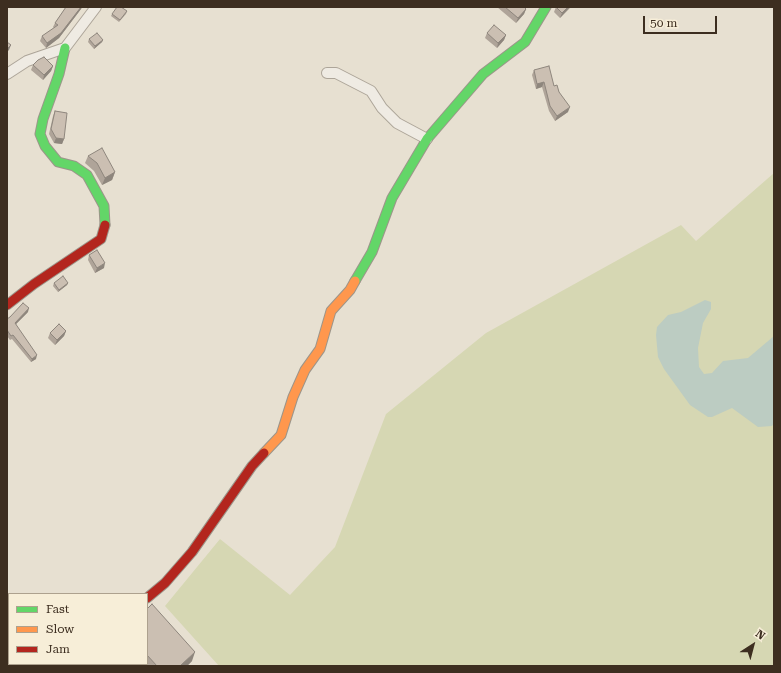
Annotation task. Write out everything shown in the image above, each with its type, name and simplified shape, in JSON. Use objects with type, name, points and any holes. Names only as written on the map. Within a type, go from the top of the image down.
[{"type":"street","points":[[7,305],[101,239],[105,229],[106,220],[104,206],[86,175],[74,166],[58,162],[45,146],[40,134],[43,119],[59,74],[65,48],[96,7]]},
{"type":"street","points":[[148,597],[165,583],[192,552],[220,515],[252,466],[281,435],[293,397],[305,370],[320,350],[331,311],[350,290],[372,252],[392,198],[426,139],[483,74],[525,42],[546,7]]},
{"type":"street","points":[[7,74],[27,61],[65,48]]},
{"type":"street","points":[[327,73],[336,73],[371,91],[382,108],[397,123],[426,139]]},
{"type":"green space","points":[[774,173],[774,666],[219,666],[165,606],[220,539],[290,595],[335,547],[386,414],[486,333],[681,225],[696,241]]},
{"type":"shaded area","points":[[705,300],[711,302],[711,309],[703,323],[698,348],[699,367],[704,374],[712,373],[723,361],[748,358],[774,336],[774,423],[772,426],[758,427],[732,408],[712,417],[708,417],[690,405],[664,369],[658,357],[656,335],[657,327],[668,315],[681,312]]},
{"type":"building","points":[[66,7],[81,7],[61,33],[47,43],[42,36],[58,25],[55,23]]},
{"type":"building","points":[[117,7],[121,7],[127,11],[120,20],[112,14]]},
{"type":"building","points":[[505,7],[524,7],[526,9],[518,18]]},
{"type":"building","points":[[556,7],[568,7],[562,13]]},
{"type":"building","points":[[494,25],[506,35],[498,43],[487,33]]},
{"type":"building","points":[[97,33],[103,40],[95,46],[89,39]]},
{"type":"building","points":[[7,42],[11,45],[7,49]]},
{"type":"building","points":[[44,57],[53,66],[44,75],[33,65]]},
{"type":"building","points":[[549,66],[554,86],[557,85],[559,92],[570,107],[557,116],[550,106],[544,82],[537,84],[534,70]]},
{"type":"building","points":[[55,111],[67,113],[64,139],[56,138],[51,129]]},
{"type":"building","points":[[102,148],[115,172],[105,178],[97,163],[88,156]]},
{"type":"building","points":[[97,250],[105,263],[97,268],[89,255]]},
{"type":"building","points":[[63,276],[68,283],[59,290],[54,283]]},
{"type":"building","points":[[23,303],[29,308],[15,323],[37,355],[32,359],[13,335],[11,336],[7,330],[7,319]]},
{"type":"building","points":[[59,324],[66,331],[57,340],[50,333]]},
{"type":"building","points":[[152,604],[195,652],[180,666],[157,666],[148,656],[148,608]]},
{"type":"traffic: fast","points":[[355,281],[372,252],[392,198],[427,139],[483,74],[525,42],[546,7]]},
{"type":"traffic: fast","points":[[65,48],[59,74],[43,119],[40,134],[45,146],[58,162],[74,166],[87,175],[104,206],[105,225]]},
{"type":"traffic: slow","points":[[264,453],[281,435],[293,397],[305,370],[320,349],[331,311],[350,290],[355,281]]},
{"type":"traffic: jam","points":[[7,305],[34,284],[101,239],[105,225]]},
{"type":"traffic: jam","points":[[148,597],[165,583],[192,552],[252,466],[264,453]]}]
